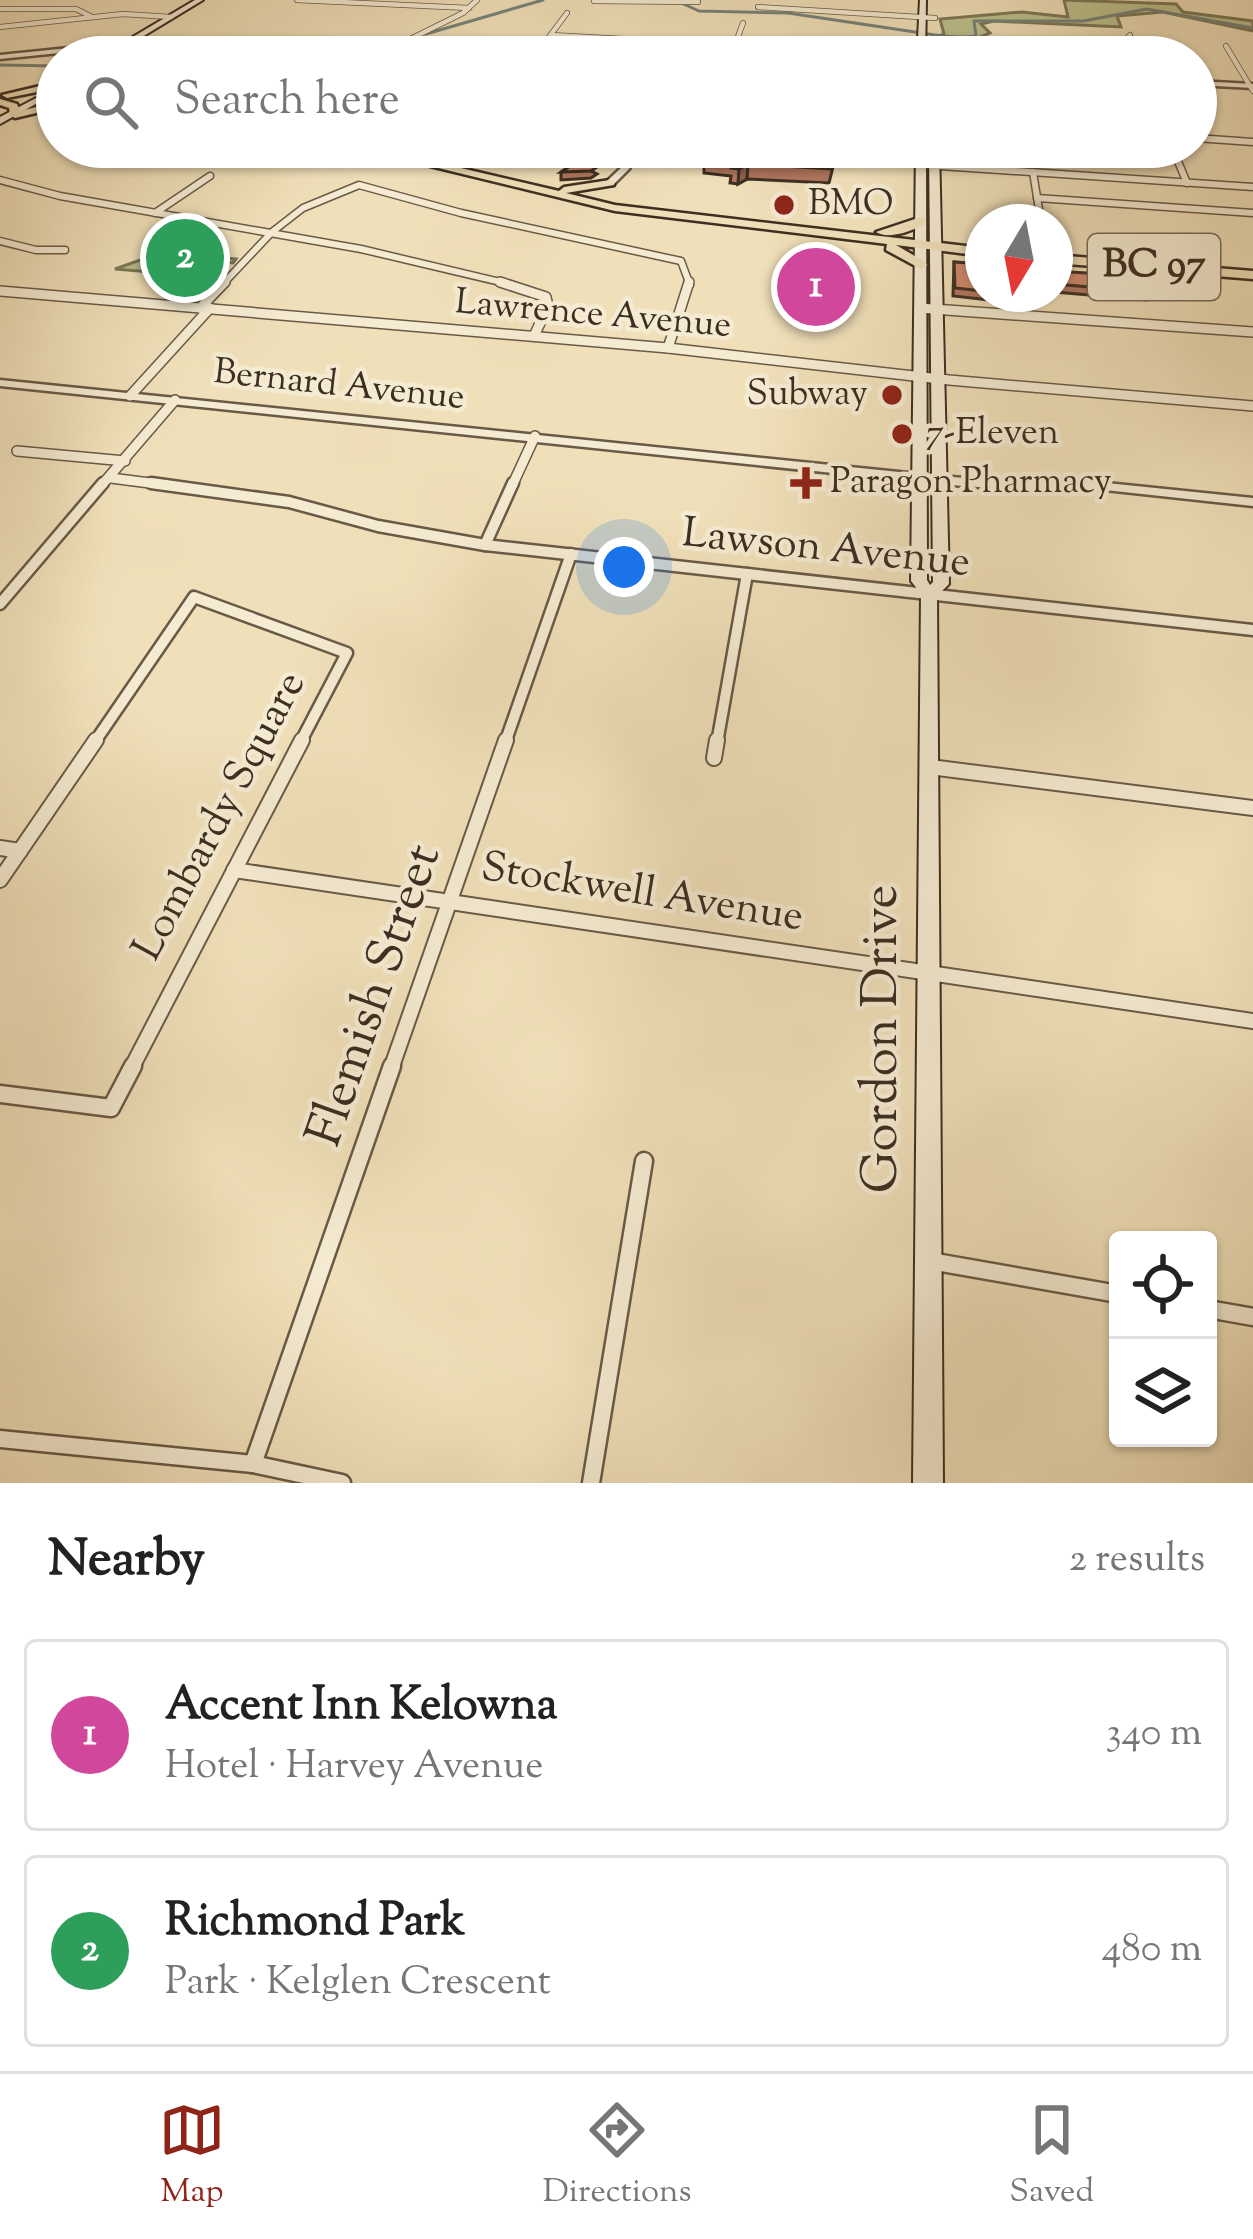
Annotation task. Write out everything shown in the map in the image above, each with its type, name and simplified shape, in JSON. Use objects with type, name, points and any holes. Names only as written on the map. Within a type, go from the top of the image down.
[{"type":"highway","points":[[2,98],[36,97]]},
{"type":"highway","points":[[2,98],[36,97]]},
{"type":"highway","points":[[2,98],[14,106],[15,115],[36,105]]},
{"type":"highway","points":[[449,168],[666,216],[965,246]]},
{"type":"highway","points":[[464,168],[564,194],[862,236],[928,266],[965,252]]},
{"type":"highway","points":[[564,194],[610,183]]},
{"type":"highway","points":[[592,196],[610,183]]},
{"type":"highway","points":[[610,183],[613,193],[629,203]]},
{"type":"highway","points":[[862,236],[896,232],[928,221],[965,240]]},
{"type":"highway","name":"BC 97","points":[[1073,256],[1253,271]]},
{"type":"main road","points":[[139,36],[200,0]]},
{"type":"main road","points":[[923,0],[928,34]]},
{"type":"main road","points":[[928,34],[935,17],[934,0]]},
{"type":"main road","points":[[148,36],[176,15]]},
{"type":"main road","points":[[0,121],[36,105]]},
{"type":"main road","name":"Gordon Drive","points":[[928,168],[928,266],[937,309],[941,584],[929,594]]},
{"type":"main road","name":"Gordon Drive","points":[[928,266],[919,308],[920,580],[929,594],[928,1483]]},
{"type":"street","points":[[0,7],[10,0]]},
{"type":"street","points":[[299,0],[469,8]]},
{"type":"street","points":[[415,36],[478,0]]},
{"type":"street","points":[[594,2],[696,2]]},
{"type":"street","points":[[0,7],[76,9],[91,17]]},
{"type":"street","points":[[758,7],[935,17]]},
{"type":"street","points":[[551,35],[567,14]]},
{"type":"street","points":[[0,27],[91,17],[176,15]]},
{"type":"street","points":[[738,36],[743,22]]},
{"type":"street","points":[[551,35],[569,36]]},
{"type":"street","points":[[1226,46],[1252,88]]},
{"type":"street","points":[[0,56],[36,52]]},
{"type":"street","points":[[1217,85],[1252,88]]},
{"type":"street","points":[[1217,139],[1253,142]]},
{"type":"street","points":[[610,183],[625,168]]},
{"type":"street","points":[[963,168],[1253,187]]},
{"type":"street","points":[[1181,168],[1187,183]]},
{"type":"street","points":[[1033,172],[1038,204]]},
{"type":"street","points":[[155,213],[210,176]]},
{"type":"street","points":[[0,180],[272,232],[531,290],[546,297],[548,306],[534,336]]},
{"type":"street","points":[[130,396],[272,232],[303,208],[359,185],[460,213],[681,262],[690,284],[668,348]]},
{"type":"street","points":[[1037,199],[1253,213]]},
{"type":"street","points":[[0,242],[64,250]]},
{"type":"street","name":"Lawrence Avenue","points":[[0,291],[668,348],[938,379],[1253,406]]},
{"type":"street","points":[[919,308],[1253,332]]},
{"type":"street","name":"Bernard Avenue","points":[[0,383],[1060,489],[1095,486],[1253,502]]},
{"type":"street","points":[[0,604],[175,400]]},
{"type":"street","points":[[485,545],[535,436]]},
{"type":"street","points":[[17,452],[124,461]]},
{"type":"street","name":"Lawson Avenue","points":[[111,478],[246,494],[485,545],[1253,630]]},
{"type":"street","name":"Flemish Street","points":[[253,1464],[571,554]]},
{"type":"street","points":[[714,758],[747,574]]},
{"type":"street","name":"Lombardy Square","points":[[0,880],[194,598],[347,653],[111,1108],[0,1094]]},
{"type":"street","points":[[930,767],[1253,808]]},
{"type":"street","points":[[0,848],[20,851]]},
{"type":"street","name":"Stockwell Avenue","points":[[234,870],[1253,1021]]},
{"type":"street","points":[[591,1483],[644,1161]]},
{"type":"street","points":[[928,1261],[1109,1292]]},
{"type":"street","points":[[1217,1311],[1253,1317]]},
{"type":"street","points":[[0,1438],[253,1464],[342,1483]]},
{"type":"green space","points":[[1064,0],[1176,4],[1183,12],[1253,21],[1253,31],[1163,12],[1117,16],[1121,27],[994,21],[981,24],[990,33],[983,36],[939,36],[944,34],[940,19],[1022,12],[1068,17]]},
{"type":"green space","points":[[166,242],[198,249],[193,255],[236,259],[233,263],[188,259],[173,274],[115,269],[149,257]]},
{"type":"building","points":[[567,168],[596,168],[591,171],[561,172]]},
{"type":"building","points":[[954,262],[965,263],[965,289],[955,288]]},
{"type":"building","points":[[1073,272],[1147,277],[1150,292],[1073,286]]},
{"type":"waterway","points":[[426,34],[543,0]]},
{"type":"waterway","points":[[679,2],[699,11],[788,13],[942,36]]},
{"type":"waterway","points":[[976,36],[974,21],[1083,21],[1147,9],[1253,28]]},
{"type":"waterway","points":[[0,65],[36,66]]},
{"type":"place","name":"BMO","points":[[784,205]]},
{"type":"place","name":"Richmond Park","points":[[185,258]]},
{"type":"place","name":"Accent Inn Kelowna","points":[[816,287]]},
{"type":"place","name":"Subway","points":[[892,395]]},
{"type":"place","name":"7-Eleven","points":[[902,434]]},
{"type":"place","name":"Paragon Pharmacy","points":[[806,483]]}]
